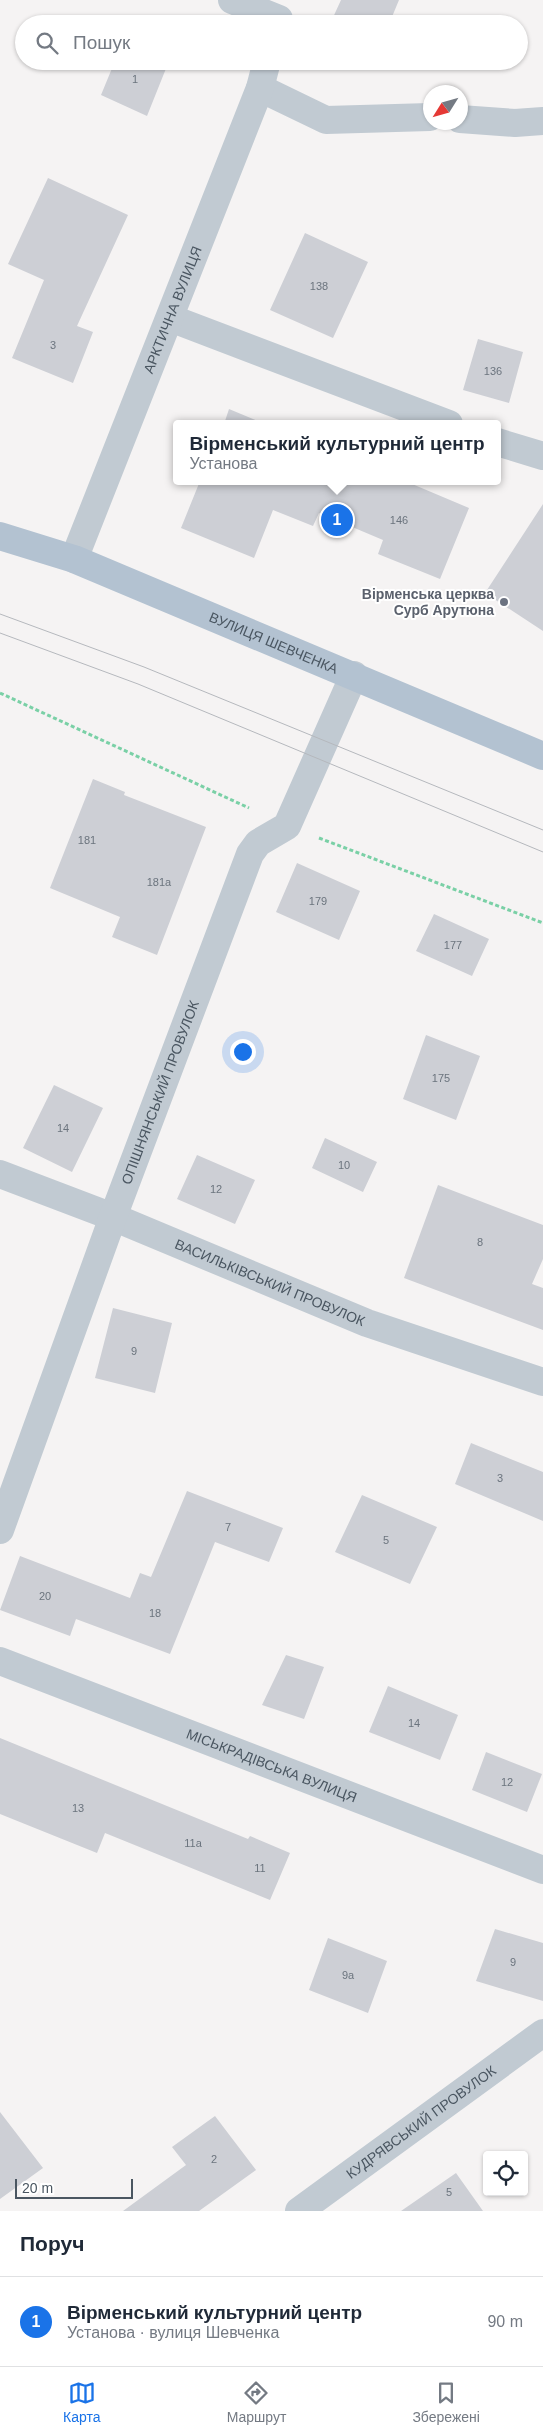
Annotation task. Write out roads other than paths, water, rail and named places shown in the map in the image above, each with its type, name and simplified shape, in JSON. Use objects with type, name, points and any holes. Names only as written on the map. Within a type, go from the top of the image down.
[{"type":"main road","name":"ВУЛИЦЯ ШЕВЧЕНКА","points":[[0,536],[74,559],[543,756]]},
{"type":"street","points":[[232,0],[281,14]]},
{"type":"street","name":"АРКТИЧНА ВУЛИЦЯ","points":[[74,559],[260,88],[265,70]]},
{"type":"street","points":[[260,88],[326,120],[423,117]]},
{"type":"street","points":[[468,120],[515,123],[543,121]]},
{"type":"street","points":[[170,318],[438,420]]},
{"type":"street","points":[[501,443],[543,456]]},
{"type":"street","name":"ОПІШНЯНСЬКИЙ ПРОВУЛОК","points":[[0,1530],[113,1218],[250,854],[258,843],[286,826],[354,675]]},
{"type":"street","name":"ВАСИЛЬКІВСЬКИЙ ПРОВУЛОК","points":[[0,1174],[113,1218],[367,1323],[543,1382]]},
{"type":"street","name":"МІСЬКРАДІВСЬКА ВУЛИЦЯ","points":[[0,1662],[543,1870]]},
{"type":"street","name":"КУДРЯВСЬКИЙ ПРОВУЛОК","points":[[299,2211],[543,2032]]},
{"type":"tram line","points":[[0,614],[144,667],[543,830]]},
{"type":"tram line","points":[[0,633],[138,684],[543,852]]},
{"type":"place","name":"Вірменський культурний центр","points":[[337,520]]},
{"type":"place","name":"Вірменська церква Сурб Арутюна","points":[[504,602]]}]
